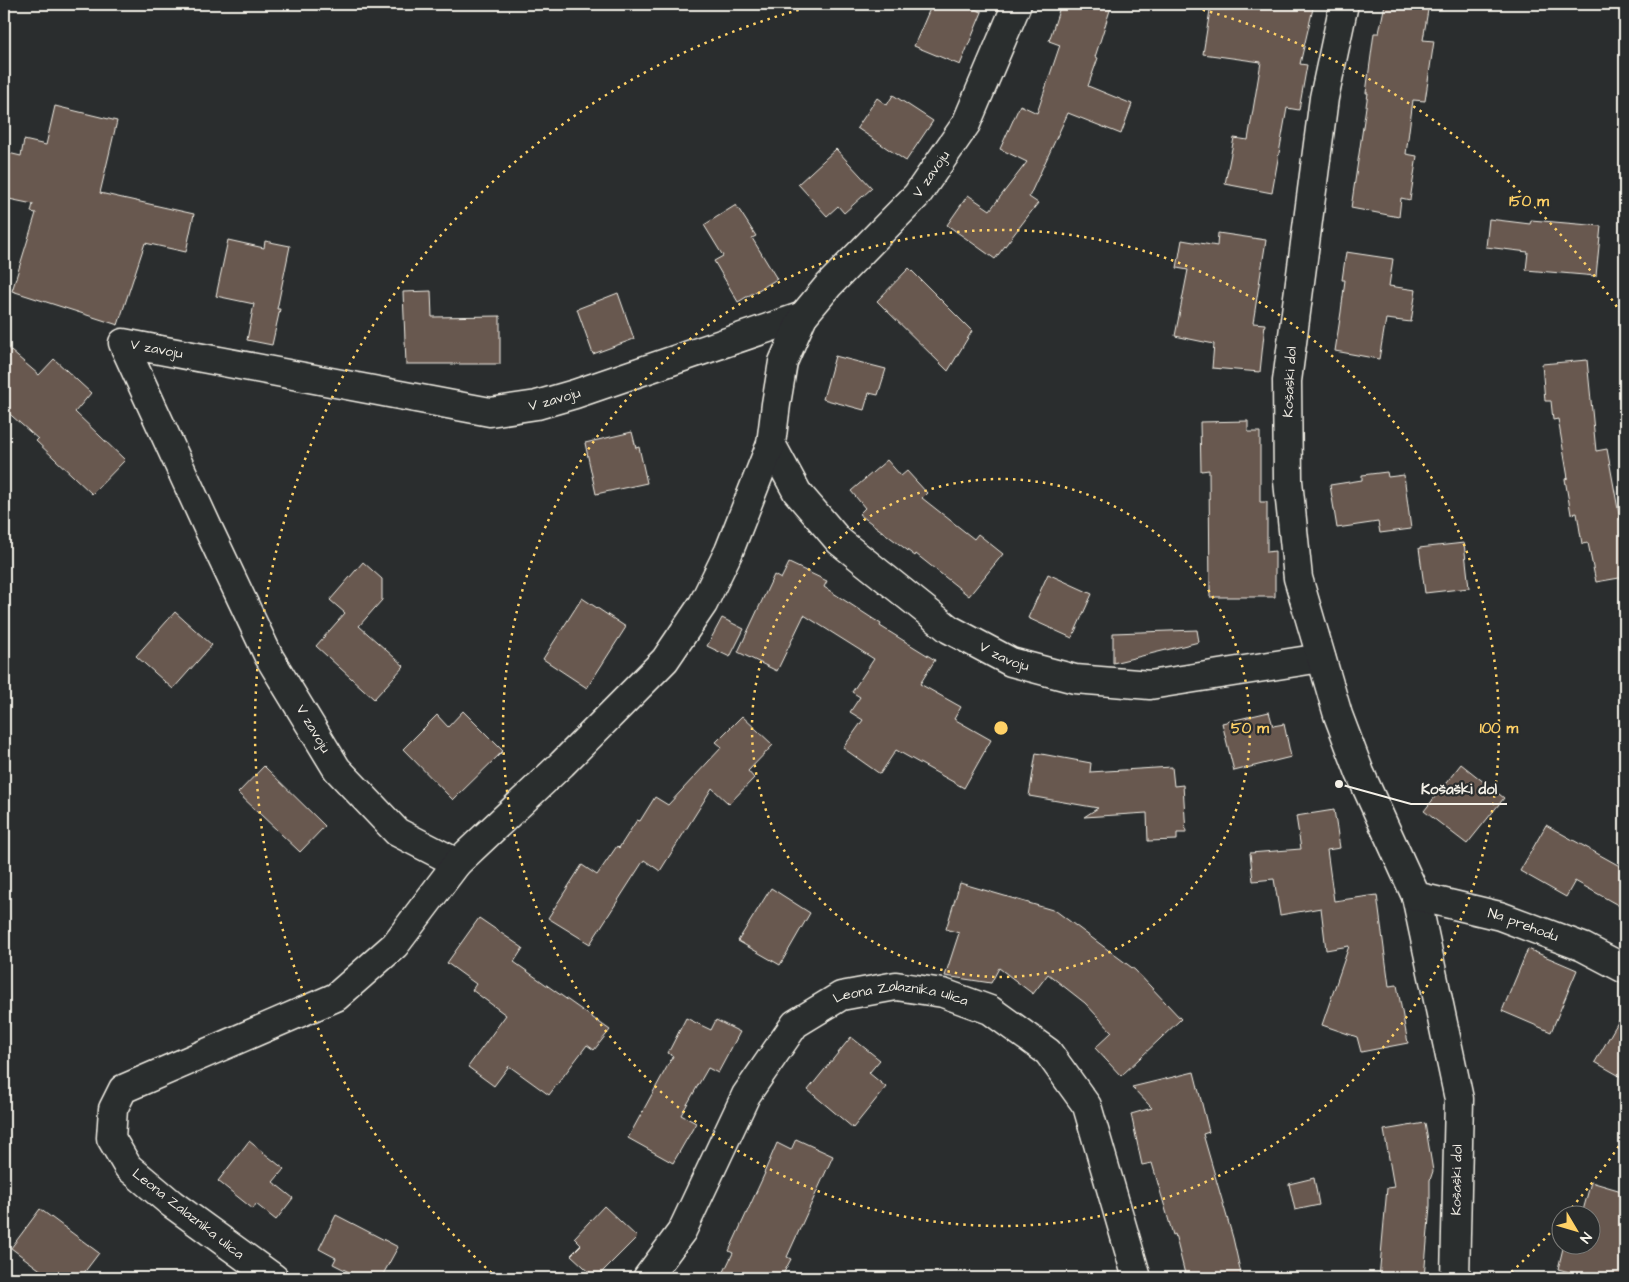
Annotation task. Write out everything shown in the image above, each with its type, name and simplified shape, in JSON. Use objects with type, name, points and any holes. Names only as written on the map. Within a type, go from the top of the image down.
[{"type":"street","name":"V zavoju","points":[[128,1167],[111,1138],[113,1109],[123,1089],[336,997],[395,945],[457,864],[562,764],[665,660],[703,604],[729,551],[771,444],[783,362],[803,316],[828,286],[917,195],[961,132],[1017,4]]},
{"type":"street","name":"Košaški dol","points":[[1344,4],[1324,98],[1287,381],[1288,481],[1298,578],[1338,715],[1360,773],[1416,896],[1459,1099],[1455,1278]]},
{"type":"street","name":"V zavoju","points":[[457,864],[397,832],[338,769],[269,657],[123,343],[490,412],[537,405],[575,394],[803,316]]},
{"type":"street","name":"V zavoju","points":[[771,444],[797,492],[839,541],[949,629],[1011,662],[1076,680],[1150,685],[1321,658]]},
{"type":"street","name":"Na prehodu","points":[[1416,896],[1500,916],[1582,947],[1625,969]]},
{"type":"street","name":"Leona Zalaznika ulica","points":[[646,1278],[682,1231],[746,1095],[795,1024],[841,996],[896,986],[943,993],[990,1010],[1048,1052],[1087,1106],[1137,1278]]},
{"type":"street","name":"Leona Zalaznika ulica","points":[[128,1167],[172,1204],[274,1278]]},
{"type":"building","points":[[932,4],[962,4],[982,12],[960,65],[914,46]]},
{"type":"building","points":[[1061,4],[1112,4],[1095,57],[1098,58],[1088,86],[1132,104],[1121,134],[1068,113],[1029,197],[1038,203],[995,259],[947,225],[968,195],[990,210],[1027,162],[1000,149],[1020,105],[1037,113],[1060,45],[1049,41]]},
{"type":"building","points":[[1211,4],[1314,4],[1300,64],[1307,65],[1299,110],[1287,108],[1272,193],[1225,184],[1234,138],[1248,140],[1261,62],[1203,54]]},
{"type":"building","points":[[1385,4],[1429,4],[1423,40],[1434,41],[1425,101],[1413,100],[1406,154],[1417,156],[1410,200],[1401,198],[1399,217],[1351,208],[1368,93],[1366,93],[1374,33],[1379,33]]},
{"type":"building","points":[[893,95],[933,121],[906,161],[857,128],[877,98],[887,105]]},
{"type":"building","points":[[55,106],[117,121],[100,193],[194,214],[186,252],[145,243],[118,325],[12,291],[36,213],[31,212],[33,204],[4,198],[4,152],[21,156],[24,140],[46,145]]},
{"type":"building","points":[[836,149],[872,188],[844,213],[838,206],[827,216],[798,184]]},
{"type":"building","points":[[736,205],[756,236],[752,238],[777,279],[738,302],[714,261],[723,256],[704,225]]},
{"type":"building","points":[[1489,219],[1530,224],[1531,220],[1601,226],[1596,276],[1526,270],[1528,252],[1486,247]]},
{"type":"building","points":[[1218,233],[1266,240],[1253,323],[1265,324],[1260,372],[1212,368],[1214,344],[1175,336],[1188,270],[1177,268],[1182,240],[1217,246]]},
{"type":"building","points":[[228,240],[264,248],[265,241],[290,246],[277,309],[280,309],[272,345],[247,340],[254,304],[216,296]]},
{"type":"building","points":[[1346,252],[1393,259],[1389,286],[1416,290],[1411,322],[1386,319],[1379,359],[1335,351],[1345,280],[1342,280]]},
{"type":"building","points":[[909,268],[972,331],[948,371],[877,301]]},
{"type":"building","points":[[431,291],[432,317],[500,316],[500,364],[406,364],[403,292]]},
{"type":"building","points":[[618,293],[634,339],[593,354],[577,309]]},
{"type":"building","points":[[4,345],[39,375],[54,359],[91,393],[75,412],[125,460],[92,494],[36,441],[38,439],[4,409]]},
{"type":"building","points":[[835,356],[886,369],[878,395],[869,393],[864,410],[823,399]]},
{"type":"building","points":[[1587,360],[1596,451],[1607,449],[1620,520],[1625,519],[1625,577],[1596,582],[1588,543],[1582,544],[1577,513],[1571,514],[1565,479],[1568,478],[1558,419],[1553,420],[1551,401],[1545,401],[1542,364]]},
{"type":"building","points":[[1248,421],[1248,432],[1260,432],[1260,502],[1267,502],[1267,552],[1275,551],[1275,597],[1210,597],[1209,470],[1201,471],[1200,422]]},
{"type":"building","points":[[632,432],[636,448],[639,447],[647,483],[596,494],[585,443]]},
{"type":"building","points":[[887,460],[901,476],[907,471],[927,493],[922,498],[974,539],[978,534],[1003,554],[969,596],[916,554],[915,556],[859,514],[865,508],[851,491]]},
{"type":"building","points":[[1387,472],[1388,477],[1404,475],[1411,529],[1380,533],[1378,522],[1337,528],[1330,485],[1362,480],[1362,475]]},
{"type":"building","points":[[1464,543],[1469,588],[1425,593],[1419,548]]},
{"type":"building","points":[[363,562],[382,579],[382,600],[359,626],[404,666],[374,699],[316,646],[345,613],[330,600]]},
{"type":"building","points":[[789,563],[827,581],[824,587],[881,624],[880,626],[935,660],[920,684],[961,707],[954,719],[991,740],[964,788],[896,750],[880,774],[843,748],[863,720],[850,712],[860,697],[852,692],[874,659],[804,615],[777,671],[738,652],[774,575],[781,579]]},
{"type":"building","points":[[1048,574],[1092,594],[1072,638],[1028,618]]},
{"type":"building","points":[[582,598],[626,627],[587,688],[543,659]]},
{"type":"building","points":[[175,612],[212,645],[173,689],[136,656]]},
{"type":"building","points":[[722,618],[744,629],[730,657],[707,646]]},
{"type":"building","points":[[1197,630],[1199,642],[1113,663],[1113,633]]},
{"type":"building","points":[[463,711],[503,751],[453,800],[403,749],[437,715],[448,727]]},
{"type":"building","points":[[1269,712],[1273,726],[1284,724],[1291,757],[1234,771],[1222,723]]},
{"type":"building","points":[[742,716],[773,745],[748,771],[754,778],[729,804],[712,788],[660,871],[644,860],[590,944],[548,918],[582,865],[597,875],[617,846],[619,848],[637,820],[640,821],[655,797],[668,805],[722,747],[716,742]]},
{"type":"building","points":[[1036,753],[1091,763],[1090,772],[1172,767],[1174,786],[1183,785],[1186,833],[1177,833],[1177,840],[1148,841],[1147,813],[1084,817],[1098,808],[1029,796]]},
{"type":"building","points":[[1461,764],[1504,798],[1467,844],[1424,811]]},
{"type":"building","points":[[264,766],[325,826],[300,852],[238,793]]},
{"type":"building","points":[[1334,810],[1340,848],[1327,850],[1334,901],[1377,895],[1389,986],[1397,985],[1408,1043],[1361,1052],[1357,1037],[1322,1025],[1349,946],[1326,950],[1321,908],[1280,915],[1274,879],[1253,881],[1250,853],[1301,849],[1296,816]]},
{"type":"building","points":[[1546,825],[1625,869],[1625,909],[1575,881],[1566,897],[1520,871]]},
{"type":"building","points":[[960,883],[1056,911],[1135,970],[1181,1019],[1121,1076],[1095,1048],[1112,1032],[1085,1003],[1048,974],[1033,994],[999,968],[991,983],[945,976],[959,933],[946,929]]},
{"type":"building","points":[[771,888],[810,913],[780,965],[738,941]]},
{"type":"building","points":[[479,918],[523,948],[514,962],[610,1030],[594,1050],[587,1045],[549,1095],[509,1066],[494,1086],[468,1067],[506,1015],[472,990],[476,984],[447,963]]},
{"type":"building","points":[[1528,949],[1577,970],[1551,1032],[1502,1011]]},
{"type":"building","points":[[1625,1010],[1625,1079],[1595,1062]]},
{"type":"building","points":[[686,1018],[711,1030],[716,1020],[740,1032],[718,1073],[708,1068],[681,1115],[696,1123],[673,1163],[628,1138],[673,1056],[668,1053]]},
{"type":"building","points":[[851,1037],[880,1060],[869,1073],[886,1087],[853,1128],[808,1090]]},
{"type":"building","points":[[1194,1072],[1209,1132],[1203,1134],[1233,1238],[1242,1278],[1186,1278],[1175,1234],[1173,1235],[1152,1163],[1142,1165],[1131,1114],[1152,1108],[1132,1087]]},
{"type":"building","points":[[1425,1123],[1433,1171],[1430,1180],[1430,1206],[1424,1278],[1379,1278],[1387,1188],[1394,1187],[1384,1130]]},
{"type":"building","points":[[796,1139],[833,1156],[787,1257],[791,1259],[781,1278],[721,1278],[733,1253],[729,1251],[777,1143],[791,1150]]},
{"type":"building","points":[[249,1141],[284,1169],[273,1182],[293,1198],[276,1220],[256,1204],[253,1209],[218,1181]]},
{"type":"building","points":[[1314,1178],[1319,1205],[1295,1210],[1289,1184]]},
{"type":"building","points":[[1591,1182],[1625,1192],[1625,1278],[1592,1278],[1558,1269],[1562,1254],[1602,1254],[1602,1204],[1585,1204]]},
{"type":"building","points":[[604,1206],[637,1237],[596,1278],[571,1255],[581,1245],[574,1238]]},
{"type":"building","points":[[40,1209],[99,1253],[80,1278],[51,1278],[11,1248]]},
{"type":"building","points":[[336,1215],[398,1247],[381,1278],[361,1278],[333,1264],[336,1258],[319,1249]]},
{"type":"place","name":"Košaški dol","points":[[1339,784]]}]
